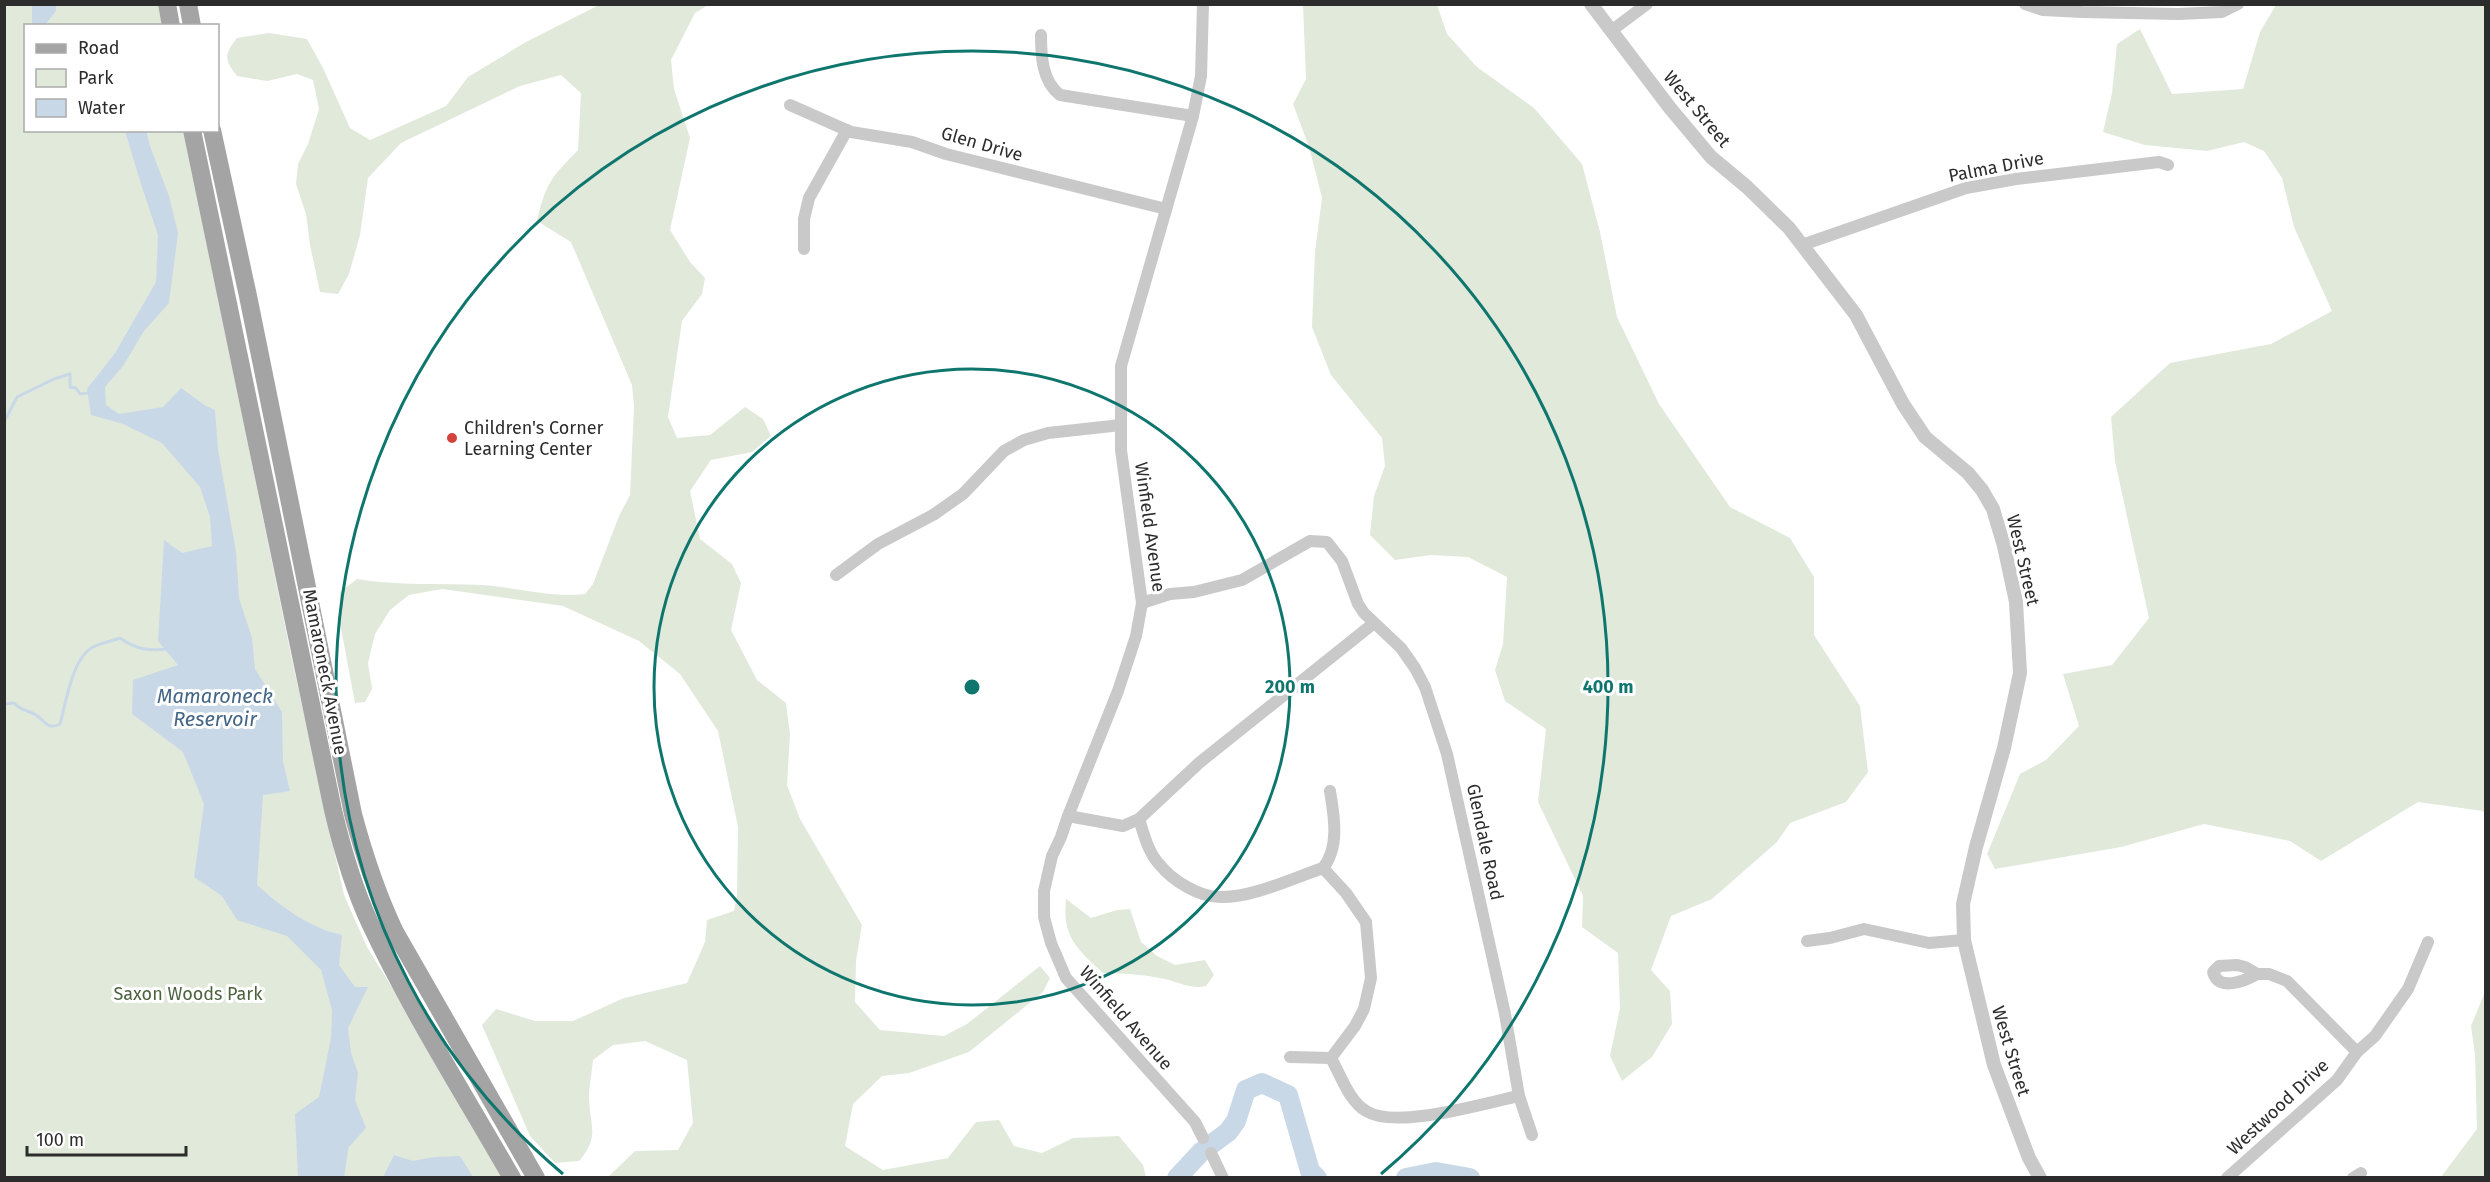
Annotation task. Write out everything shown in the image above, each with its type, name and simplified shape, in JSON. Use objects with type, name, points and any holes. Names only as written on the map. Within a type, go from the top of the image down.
[{"type":"main road","points":[[167,4],[171,24]]},
{"type":"main road","points":[[188,4],[192,24]]},
{"type":"main road","name":"Mamaroneck Avenue","points":[[192,132],[341,844],[369,922],[512,1178]]},
{"type":"main road","name":"Mamaroneck Avenue","points":[[212,132],[353,814],[380,900],[420,976],[537,1178]]},
{"type":"street","name":"Winfield Avenue","points":[[1203,4],[1201,76],[1193,116],[1121,366],[1121,450],[1142,603],[1136,636],[1118,691],[1052,856],[1044,891],[1044,917],[1051,943],[1066,978],[1196,1122],[1203,1138]]},
{"type":"street","name":"West Street","points":[[1591,4],[1711,157],[1747,187],[1789,228],[1856,315],[1903,404],[1925,437],[1968,473],[1982,490],[1993,509],[2016,602],[2020,673],[2004,748],[1963,903],[1964,940],[1994,1065],[2029,1158],[2040,1178]]},
{"type":"street","points":[[1611,31],[1647,4]]},
{"type":"street","points":[[2025,4],[2043,10],[2178,14],[2222,12],[2238,4]]},
{"type":"street","points":[[1041,35],[1047,77],[1053,90],[1060,95],[1193,116]]},
{"type":"street","name":"Glen Drive","points":[[790,105],[847,130],[912,142],[946,154],[1167,209]]},
{"type":"street","points":[[804,249],[804,219],[809,198],[847,130]]},
{"type":"street","name":"Palma Drive","points":[[1802,245],[1966,188],[2016,179],[2159,162],[2168,165]]},
{"type":"street","points":[[227,299],[248,296]]},
{"type":"street","points":[[836,575],[879,544],[933,515],[963,494],[1004,451],[1024,440],[1048,432],[1121,425]]},
{"type":"street","name":"Glendale Road","points":[[1142,603],[1170,594],[1194,592],[1242,580],[1310,541],[1323,541],[1334,548],[1358,604],[1374,623],[1401,648],[1415,668],[1437,719],[1447,754],[1504,1014],[1519,1096],[1532,1135]]},
{"type":"street","points":[[1068,816],[1123,826],[1139,819],[1199,763],[1374,623]]},
{"type":"street","points":[[1139,819],[1149,847],[1160,866],[1196,892],[1220,897],[1250,892],[1323,868],[1330,860],[1335,836],[1330,791]]},
{"type":"street","points":[[1323,868],[1346,893],[1366,922],[1371,978],[1364,1009],[1355,1026],[1331,1058]]},
{"type":"street","points":[[1807,941],[1830,938],[1864,929],[1929,943],[1964,940]]},
{"type":"street","name":"Westwood Drive","points":[[2227,1178],[2337,1080],[2357,1052],[2386,1023],[2408,989],[2428,942]]},
{"type":"street","points":[[2257,974],[2269,974],[2287,981],[2357,1052]]},
{"type":"street","points":[[403,986],[420,976]]},
{"type":"street","points":[[1290,1057],[1331,1058]]},
{"type":"street","points":[[1331,1058],[1356,1101],[1365,1111],[1379,1117],[1399,1119],[1419,1116],[1519,1096]]},
{"type":"street","points":[[1211,1153],[1223,1178]]},
{"type":"green space","name":"Saxon Woods Park","points":[[5,5],[158,5],[162,24],[24,24],[24,132],[184,132],[292,660],[344,895],[367,947],[422,1036],[503,1177],[5,1178]]},
{"type":"green space","points":[[599,5],[708,5],[695,13],[671,60],[674,89],[690,138],[670,230],[690,262],[705,278],[702,294],[682,321],[668,417],[677,438],[710,435],[745,407],[763,419],[771,436],[752,452],[711,460],[690,491],[700,539],[732,564],[741,583],[731,630],[757,680],[786,703],[790,734],[787,785],[800,819],[862,925],[856,961],[855,1002],[880,1030],[944,1036],[967,1024],[1040,966],[1050,978],[1043,992],[969,1052],[909,1073],[882,1076],[853,1104],[845,1146],[883,1170],[948,1158],[976,1122],[999,1120],[1014,1146],[1042,1153],[1073,1138],[1119,1136],[1143,1165],[1146,1177],[608,1177],[635,1151],[678,1150],[693,1123],[687,1060],[645,1041],[613,1045],[593,1060],[589,1089],[592,1138],[586,1153],[579,1161],[555,1163],[530,1136],[482,1025],[496,1009],[535,1021],[573,1021],[624,998],[687,983],[705,942],[707,920],[734,911],[737,895],[738,827],[718,731],[680,674],[639,641],[563,606],[442,589],[409,595],[390,610],[375,634],[368,663],[372,689],[365,702],[355,703],[339,618],[340,592],[357,579],[481,585],[572,595],[585,594],[593,584],[619,516],[630,495],[634,406],[632,385],[571,242],[537,221],[543,197],[551,181],[578,150],[581,93],[561,75],[520,86],[401,143],[368,178],[360,235],[349,274],[338,294],[320,292],[306,214],[296,184],[298,164],[308,144],[319,109],[313,80],[297,74],[267,81],[237,76],[227,57],[237,38],[269,33],[307,39],[350,128],[370,140],[446,106],[468,77],[526,42]]},
{"type":"green space","points":[[1303,5],[1437,5],[1447,34],[1477,67],[1534,108],[1582,164],[1600,232],[1617,317],[1659,404],[1730,507],[1790,538],[1814,577],[1814,635],[1860,706],[1868,772],[1846,802],[1790,823],[1777,842],[1712,899],[1671,916],[1651,970],[1670,991],[1672,1024],[1652,1057],[1622,1081],[1610,1056],[1620,1008],[1618,953],[1582,927],[1583,896],[1538,802],[1546,729],[1505,701],[1495,670],[1503,644],[1507,577],[1468,557],[1431,555],[1395,560],[1370,535],[1374,496],[1385,466],[1382,438],[1331,375],[1312,327],[1315,252],[1322,198],[1309,147],[1293,104],[1306,79]]},
{"type":"green space","points":[[2276,5],[2485,5],[2485,815],[2483,811],[2418,802],[2321,861],[2290,841],[2204,824],[2121,847],[1995,869],[1987,854],[2020,774],[2046,760],[2079,726],[2063,674],[2112,665],[2149,618],[2115,461],[2111,417],[2170,363],[2271,344],[2332,311],[2294,227],[2282,178],[2264,151],[2244,142],[2207,151],[2145,145],[2103,132],[2112,93],[2117,44],[2140,29],[2172,94],[2243,89],[2260,32]]},
{"type":"green space","points":[[1066,899],[1091,918],[1117,910],[1130,909],[1141,942],[1157,956],[1175,965],[1205,960],[1214,975],[1206,986],[1196,987],[1145,976],[1103,973],[1079,949],[1069,933],[1065,912]]},
{"type":"green space","points":[[2485,992],[2485,1177],[2441,1177],[2477,1129],[2475,1055],[2471,1026]]},
{"type":"water","points":[[32,5],[56,5],[56,11],[46,24],[32,24]]},
{"type":"water","name":"Mamaroneck Reservoir","points":[[125,132],[146,132],[169,196],[178,233],[169,303],[144,331],[123,366],[105,387],[106,405],[119,414],[163,407],[181,388],[215,410],[218,449],[236,552],[239,598],[252,638],[255,669],[282,712],[283,762],[290,791],[263,795],[257,885],[296,916],[342,935],[339,965],[355,987],[368,987],[348,1028],[351,1053],[358,1073],[355,1100],[366,1128],[331,1167],[331,1177],[298,1177],[295,1114],[319,1097],[331,1038],[332,1010],[321,970],[287,936],[237,920],[222,896],[194,877],[204,804],[183,752],[132,714],[133,680],[178,665],[158,641],[164,540],[182,553],[212,546],[210,517],[200,487],[162,443],[123,424],[91,415],[87,389],[115,353],[156,282],[158,235]]},
{"type":"water","points":[[394,1155],[413,1161],[460,1156],[473,1177],[383,1177]]},
{"type":"waterway","points":[[4,422],[17,397],[54,379],[70,374],[70,387],[76,388],[80,394],[89,393]]},
{"type":"waterway","points":[[4,704],[14,703],[47,724],[56,726],[60,724],[75,671],[80,661],[93,647],[120,638],[143,649],[169,649]]},
{"type":"waterway","points":[[1177,1178],[1201,1152],[1228,1132],[1236,1121],[1246,1090],[1262,1083],[1288,1095],[1310,1171],[1317,1178]]},
{"type":"waterway","points":[[334,1178],[340,1136]]},
{"type":"waterway","points":[[1406,1178],[1436,1172],[1470,1178]]},
{"type":"place","name":"Children's Corner Learning Center","points":[[452,438]]}]
